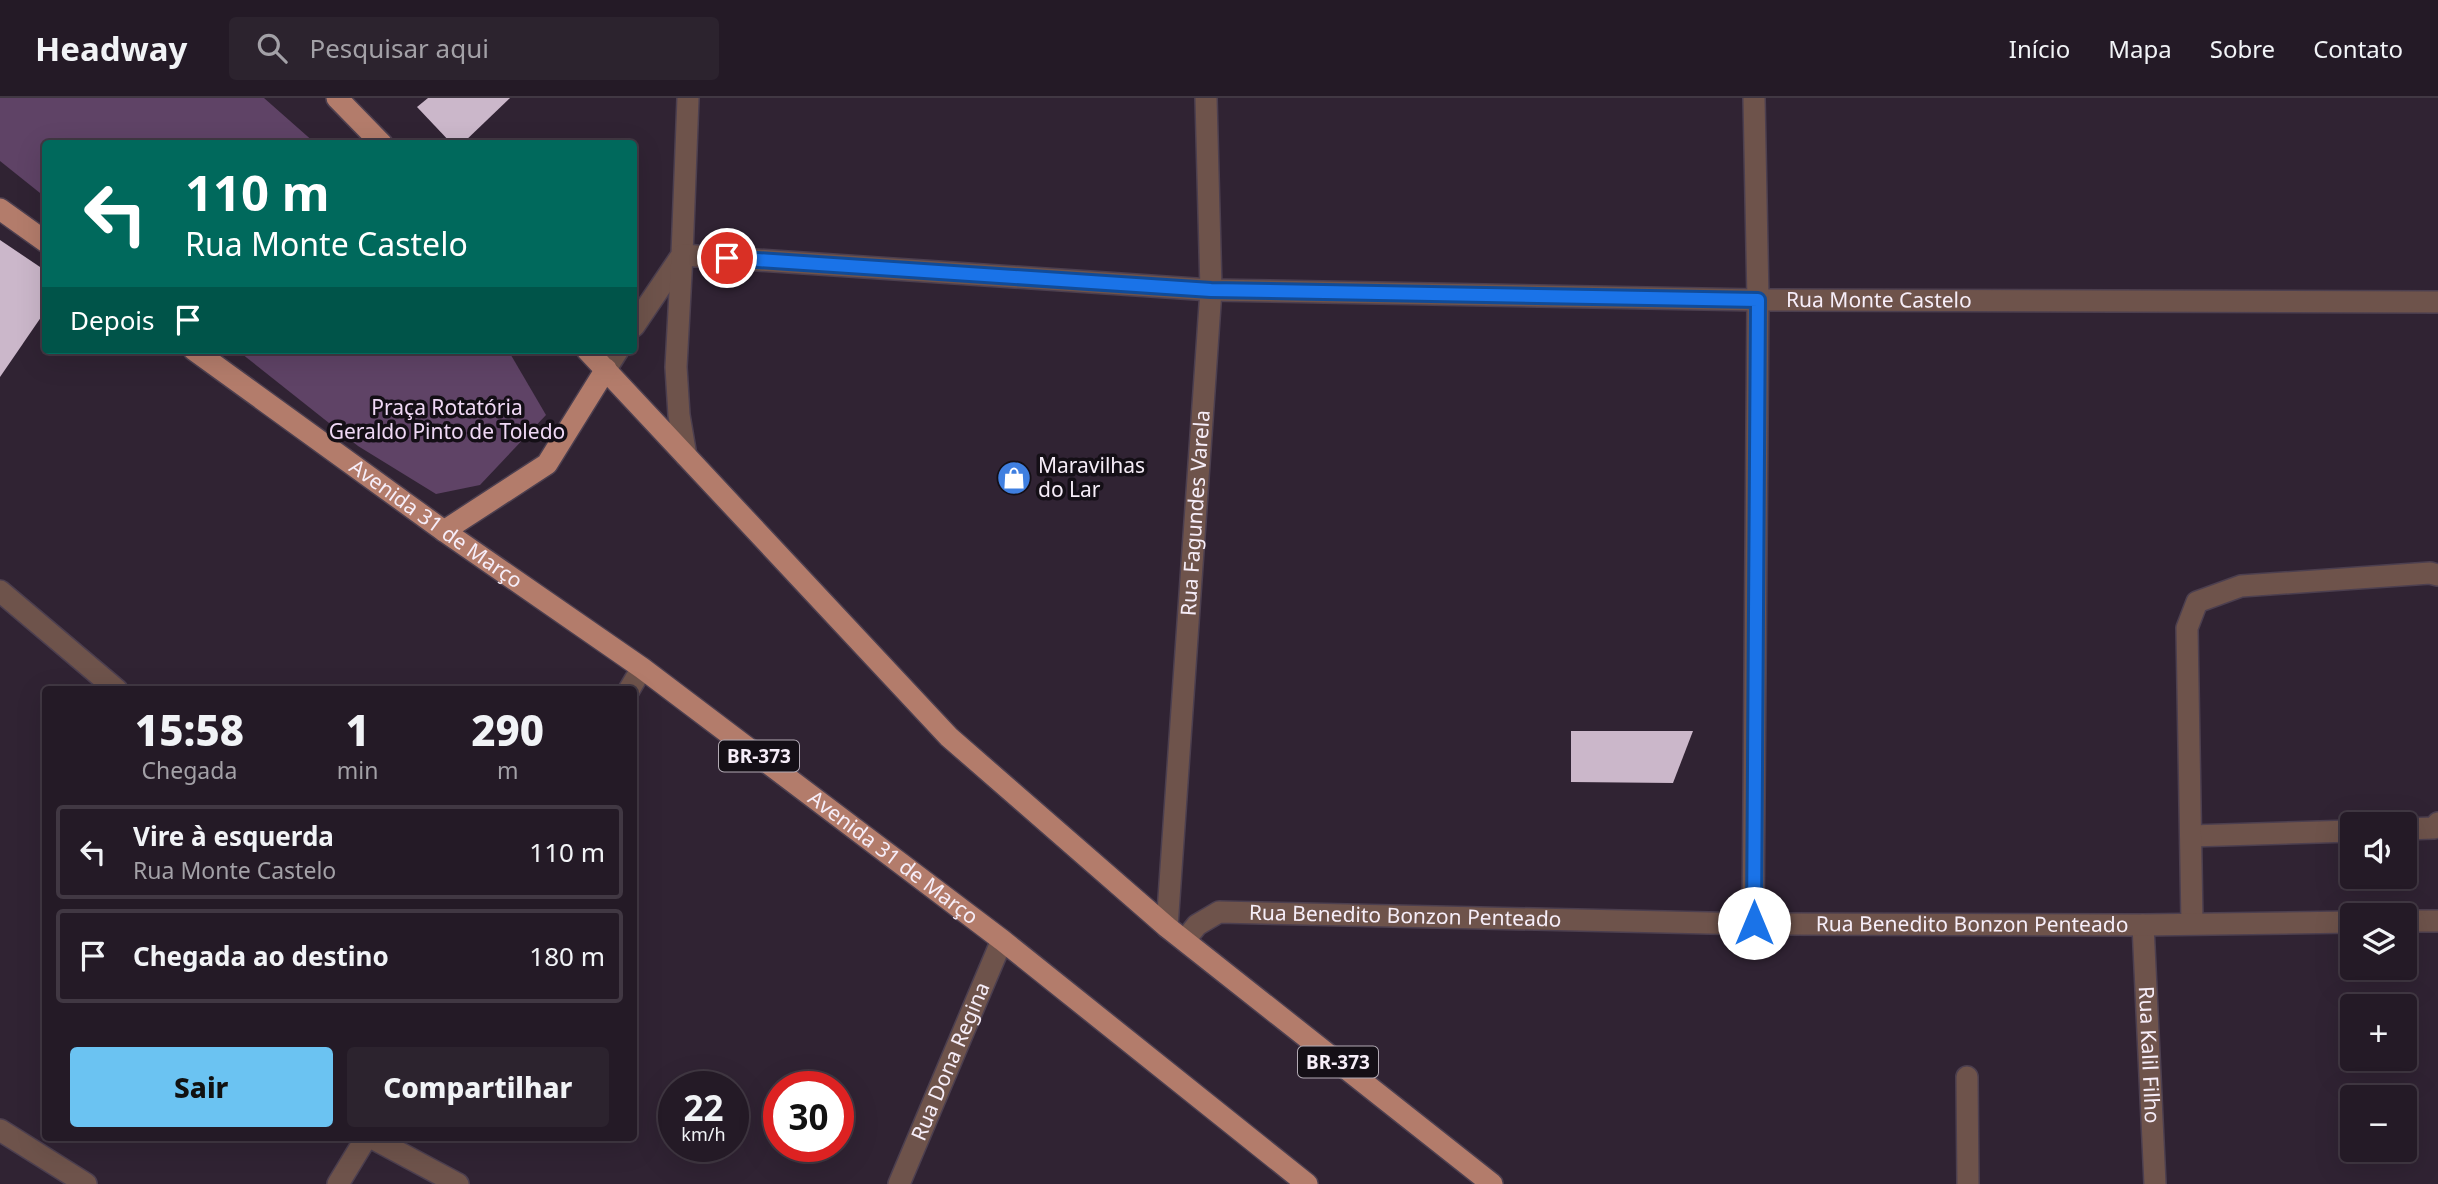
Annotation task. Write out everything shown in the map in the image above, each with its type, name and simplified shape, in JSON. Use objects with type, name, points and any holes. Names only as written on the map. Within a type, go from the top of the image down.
[{"type":"main road","points":[[337,98],[378,140]]},
{"type":"main road","points":[[0,209],[42,239]]},
{"type":"main road","name":"Avenida 31 de Março","points":[[200,354],[444,531],[642,668],[1002,940],[1307,1184]]},
{"type":"main road","name":"BR-373","points":[[591,354],[949,737],[1176,933],[1492,1184]]},
{"type":"main road","points":[[444,531],[547,464],[606,369]]},
{"type":"street","points":[[686,456],[679,415],[676,367],[688,98]]},
{"type":"street","name":"Rua Fagundes Varela","points":[[1176,933],[1211,290],[1206,98]]},
{"type":"street","points":[[1754,98],[1758,300],[1754,923]]},
{"type":"street","points":[[637,322],[682,255]]},
{"type":"street","name":"Rua Monte Castelo","points":[[682,255],[1211,290],[1758,300],[2438,302]]},
{"type":"street","points":[[606,369],[615,354]]},
{"type":"street","points":[[2192,923],[2187,628],[2197,602],[2241,586],[2430,573],[2438,575]]},
{"type":"street","points":[[0,591],[112,686]]},
{"type":"street","points":[[631,686],[642,668]]},
{"type":"street","points":[[2417,829],[2434,828],[2438,823]]},
{"type":"street","points":[[2192,836],[2340,831]]},
{"type":"street","name":"Rua Benedito Bonzon Penteado","points":[[1176,933],[1219,912],[1754,923],[2143,925],[2340,922]]},
{"type":"street","points":[[2417,921],[2438,921]]},
{"type":"street","name":"Rua Kalil Filho","points":[[2143,925],[2155,1184]]},
{"type":"street","name":"Rua Dona Regina","points":[[899,1184],[1002,940]]},
{"type":"street","points":[[1967,1077],[1968,1184]]},
{"type":"street","points":[[0,1130],[86,1184]]},
{"type":"street","points":[[338,1184],[364,1141]]},
{"type":"street","points":[[378,1141],[458,1184]]},
{"type":"green space","points":[[0,98],[264,98],[312,140],[42,140],[42,195],[0,161]]},
{"type":"green space","name":"Praça Rotatória Geraldo Pinto de Toledo","points":[[242,354],[510,354],[546,415],[480,485],[436,494],[358,446]]},
{"type":"building","points":[[428,98],[510,98],[466,140],[448,140],[417,107]]},
{"type":"building","points":[[0,240],[42,268],[42,316],[0,377]]},
{"type":"building","points":[[1571,731],[1693,731],[1673,783],[1571,782]]},
{"type":"place","name":"Maravilhas do Lar","points":[[1014,478]]},
{"type":"route","points":[[727,258],[1211,290],[1758,300],[1754,923]]}]
